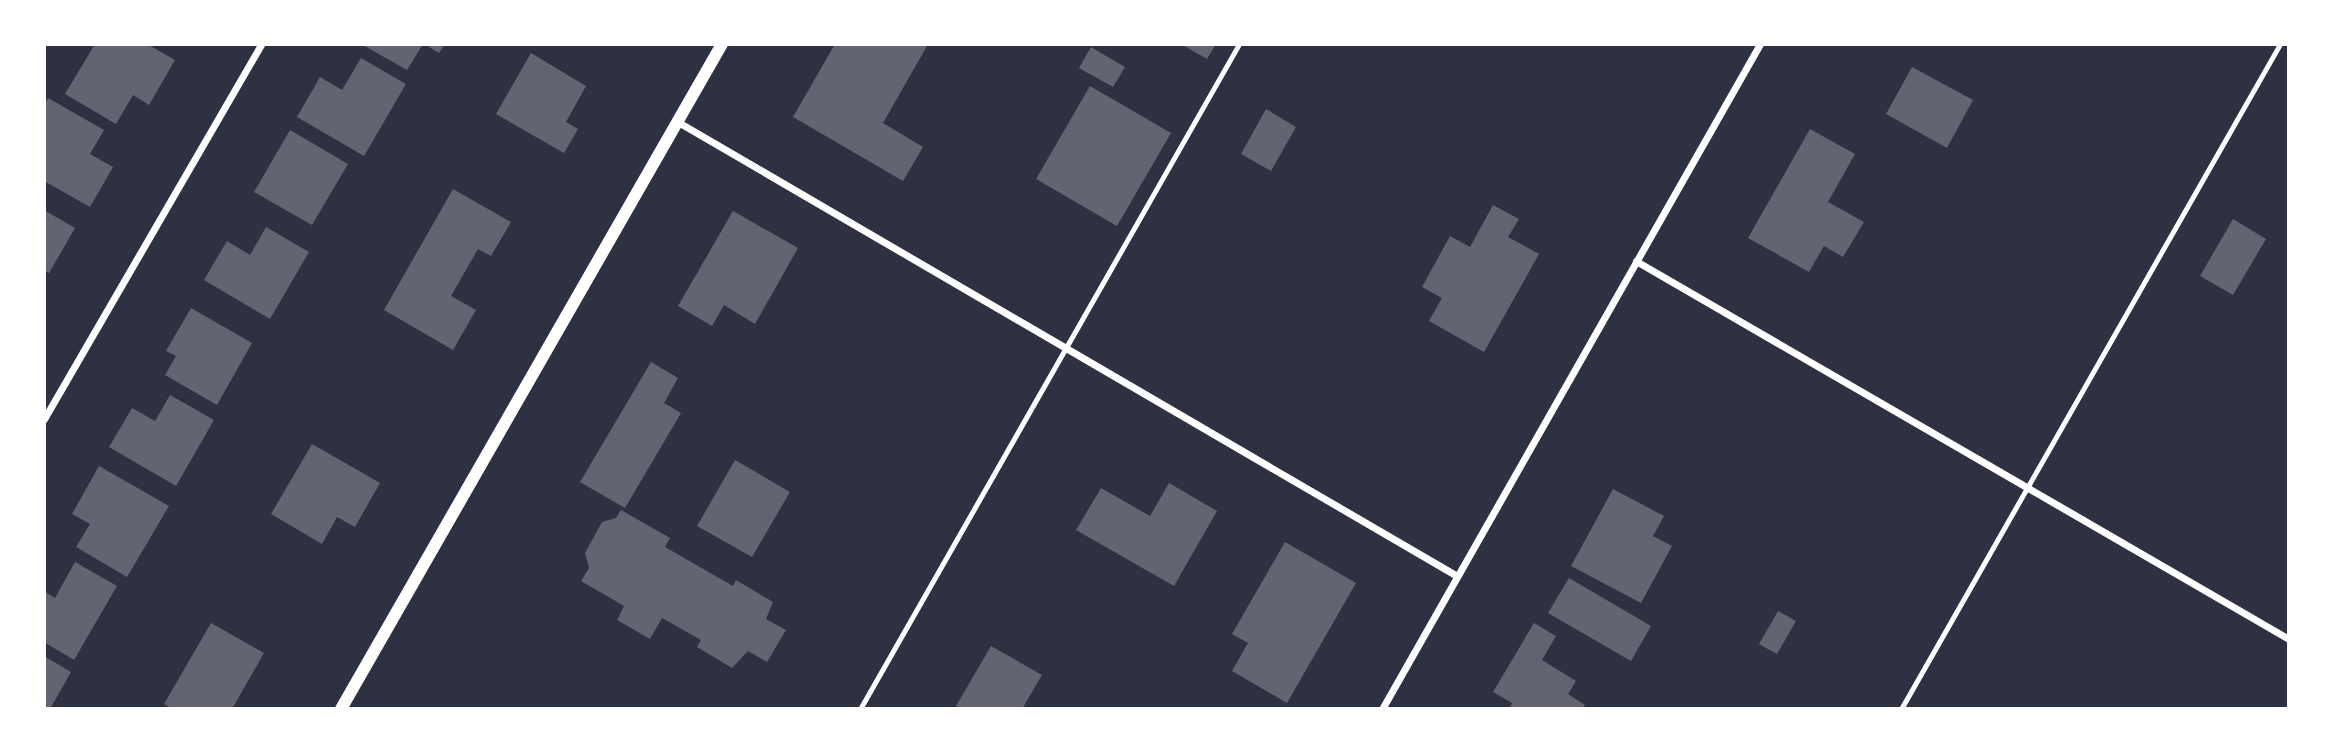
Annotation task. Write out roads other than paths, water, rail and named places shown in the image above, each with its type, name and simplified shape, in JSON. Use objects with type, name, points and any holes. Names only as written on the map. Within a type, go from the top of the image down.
[{"type":"street","points":[[44,419],[261,44]]},
{"type":"street","points":[[341,709],[722,44]]},
{"type":"street","points":[[1382,709],[1760,44]]},
{"type":"street","points":[[678,122],[1067,346],[1457,576]]},
{"type":"street","points":[[1636,261],[2289,639]]},
{"type":"lane","points":[[860,709],[1239,44]]},
{"type":"lane","points":[[1901,709],[2280,44]]}]
